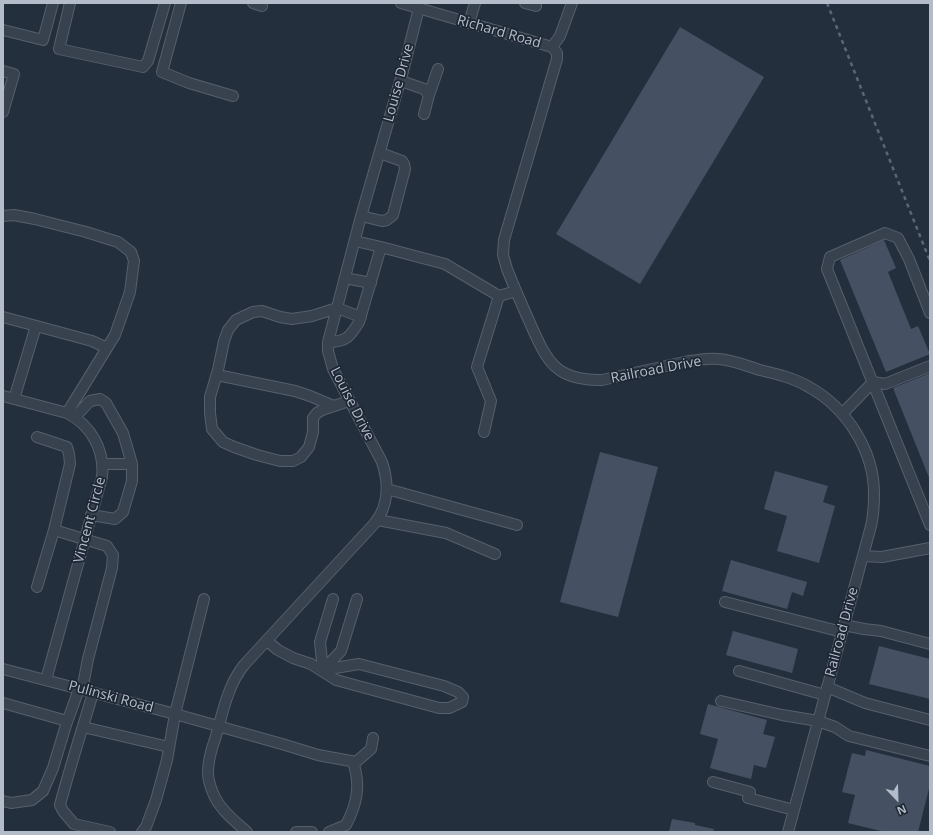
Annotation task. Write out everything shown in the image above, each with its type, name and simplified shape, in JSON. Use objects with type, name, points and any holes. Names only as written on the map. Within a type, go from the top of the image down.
[{"type":"street","points":[[3,30],[42,40],[52,3]]},
{"type":"street","points":[[70,3],[59,49],[143,67],[148,61],[165,3]]},
{"type":"street","points":[[181,3],[162,72],[189,83],[233,96]]},
{"type":"street","name":"Richard Road","points":[[401,3],[419,8],[435,8],[469,23],[552,47]]},
{"type":"street","points":[[469,23],[475,3]]},
{"type":"street","points":[[525,3],[536,6]]},
{"type":"street","points":[[552,47],[560,36],[572,3]]},
{"type":"street","name":"Louise Drive","points":[[247,832],[218,803],[213,794],[208,772],[209,759],[228,692],[244,665],[378,520],[386,499],[386,473],[382,462],[333,369],[328,351],[328,342],[361,216],[380,153],[419,8]]},
{"type":"street","name":"Railroad Drive","points":[[552,47],[557,53],[557,59],[504,240],[503,255],[507,269],[543,353],[559,371],[587,381],[602,380],[689,360],[721,359],[793,379],[809,386],[824,396],[842,414],[854,429],[865,448],[874,484],[873,515],[788,832]]},
{"type":"street","points":[[424,114],[438,69]]},
{"type":"street","points":[[3,71],[14,74],[3,112]]},
{"type":"street","points":[[400,81],[424,89],[429,95]]},
{"type":"street","points":[[361,216],[382,221],[387,220],[393,215],[405,169],[404,164],[402,161],[380,153]]},
{"type":"street","points":[[3,216],[14,215],[35,219],[86,232],[118,242],[131,252],[134,261],[130,292],[115,335],[71,415]]},
{"type":"street","points":[[930,313],[909,259],[898,238],[885,234],[830,257],[828,269],[930,525]]},
{"type":"street","points":[[355,241],[445,264],[499,296],[516,291]]},
{"type":"street","points":[[328,342],[344,341],[352,333],[359,322],[381,248]]},
{"type":"street","points":[[345,278],[371,284]]},
{"type":"street","points":[[484,432],[491,401],[477,368],[499,296]]},
{"type":"street","points":[[349,401],[316,413],[313,418],[313,432],[309,447],[301,457],[293,460],[280,461],[257,455],[223,442],[212,429],[210,397],[217,376],[224,341],[228,330],[236,320],[252,312],[262,310],[280,317],[292,319],[312,316],[337,308],[361,317]]},
{"type":"street","points":[[3,318],[92,340],[107,348]]},
{"type":"street","points":[[14,399],[36,326]]},
{"type":"street","points":[[873,382],[885,384],[930,366]]},
{"type":"street","points":[[217,376],[295,391],[334,406]]},
{"type":"street","points":[[842,414],[873,382]]},
{"type":"street","name":"Vincent Circle","points":[[3,396],[71,415],[87,427],[94,437],[101,453],[102,476],[46,680]]},
{"type":"street","points":[[71,415],[90,401],[100,399],[106,403],[122,433],[132,464],[132,481],[123,512],[115,519],[91,515]]},
{"type":"street","points":[[37,438],[66,447],[70,454],[68,475],[37,587]]},
{"type":"street","points":[[102,464],[132,464]]},
{"type":"street","points":[[387,489],[517,525]]},
{"type":"street","points":[[378,520],[446,533],[495,554]]},
{"type":"street","points":[[3,800],[11,803],[32,800],[43,791],[53,768],[67,721],[80,689],[112,568],[113,555],[107,546],[54,530]]},
{"type":"street","points":[[863,556],[882,557],[930,548]]},
{"type":"street","points":[[142,832],[146,827],[156,800],[169,747],[175,714],[204,599]]},
{"type":"street","points":[[323,670],[320,642],[332,599]]},
{"type":"street","points":[[323,670],[341,651],[357,599]]},
{"type":"street","points":[[725,602],[843,629],[881,631],[930,644]]},
{"type":"street","points":[[267,641],[278,650],[293,658],[312,664],[336,680],[439,708],[449,708],[462,702],[463,697],[458,692],[444,686],[359,664],[323,670]]},
{"type":"street","name":"Pulinski Road","points":[[3,669],[175,714],[318,755],[353,762]]},
{"type":"street","points":[[739,671],[826,691],[930,720]]},
{"type":"street","points":[[93,693],[71,762],[60,804],[63,811],[74,824],[110,832]]},
{"type":"street","points":[[721,701],[782,715],[818,720],[835,727],[849,736],[930,756]]},
{"type":"street","points":[[3,703],[67,721]]},
{"type":"street","points":[[83,727],[169,747]]},
{"type":"street","points":[[329,832],[346,825],[353,812],[358,786],[353,762],[356,762],[371,749],[373,738]]},
{"type":"street","points":[[713,782],[750,792],[748,798],[794,810]]},
{"type":"street","points":[[296,832],[312,832]]},
{"type":"building","points":[[680,27],[764,77],[640,284],[556,234]]},
{"type":"building","points":[[884,240],[896,268],[888,272],[911,329],[918,326],[930,354],[886,372],[840,260]]},
{"type":"building","points":[[930,373],[930,480],[893,388]]},
{"type":"building","points":[[600,452],[658,467],[618,617],[560,602]]},
{"type":"building","points":[[775,471],[828,486],[823,502],[835,506],[819,563],[777,551],[787,516],[764,509]]},
{"type":"building","points":[[731,560],[807,582],[803,596],[792,592],[787,609],[722,591]]},
{"type":"building","points":[[733,631],[798,649],[792,673],[726,655]]},
{"type":"building","points":[[879,646],[930,659],[930,699],[869,684]]},
{"type":"building","points":[[708,704],[767,720],[763,734],[775,737],[766,768],[754,765],[751,779],[710,768],[718,739],[700,734]]},
{"type":"building","points":[[866,750],[930,766],[930,785],[918,832],[885,832],[848,823],[855,795],[842,792],[852,753],[865,756]]},
{"type":"building","points":[[672,819],[695,823],[695,825],[714,829],[713,832],[669,832]]},
{"type":"railway","points":[[827,3],[930,261]]}]
